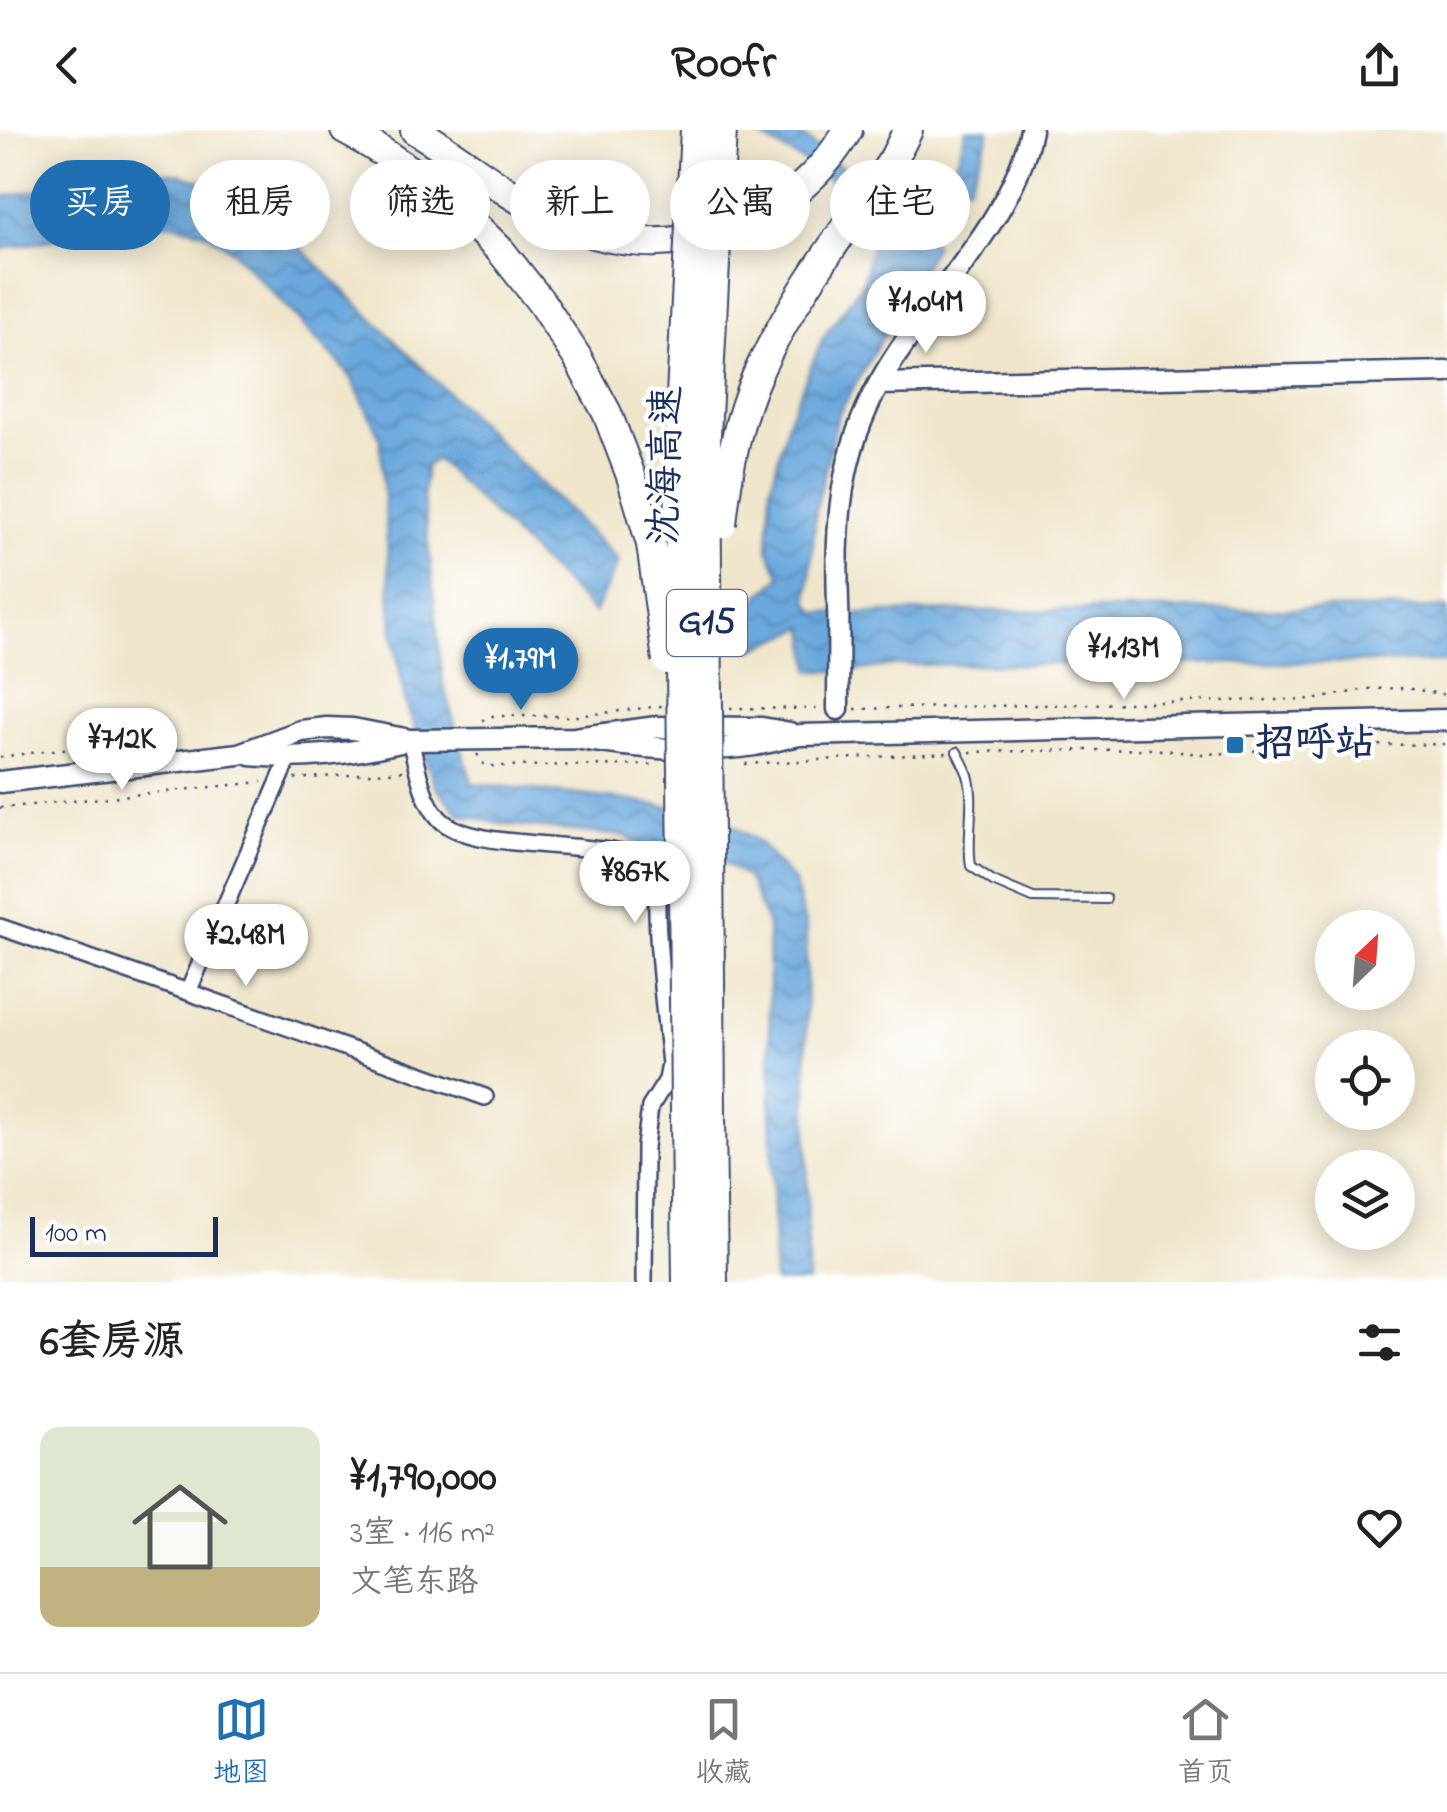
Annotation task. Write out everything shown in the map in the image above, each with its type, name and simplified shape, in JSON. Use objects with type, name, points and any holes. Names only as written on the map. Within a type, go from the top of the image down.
[{"type":"highway","points":[[345,130],[420,177],[501,251],[577,357],[606,413],[631,476],[651,544],[682,781]]},
{"type":"highway","points":[[415,130],[517,200],[561,223],[610,239],[662,244],[705,236],[764,216],[805,184],[834,153],[848,130]]},
{"type":"highway","name":"沈海高速","points":[[695,130],[680,434],[682,781],[698,1113],[713,1282]]},
{"type":"highway","name":"沈海高速","points":[[687,1282],[698,1113],[708,765],[706,435],[722,130]]},
{"type":"highway","points":[[708,765],[715,584],[727,477],[742,420],[756,377],[782,326],[908,130]]},
{"type":"main road","points":[[838,709],[836,542],[842,485],[860,426],[901,348],[1001,207],[1023,163],[1031,130]]},
{"type":"main road","points":[[879,384],[1447,372]]},
{"type":"main road","points":[[0,782],[239,754],[289,758],[351,753],[410,740],[575,738],[657,748],[754,745],[800,735],[1447,720]]},
{"type":"main road","points":[[239,754],[301,732],[327,728],[354,728],[410,740]]},
{"type":"street","points":[[410,740],[429,806],[442,823],[500,841],[619,852],[652,865],[659,876],[656,906],[670,1064],[667,1080],[650,1107],[644,1148],[644,1282]]},
{"type":"street","points":[[188,992],[289,758]]},
{"type":"street","points":[[0,927],[485,1097]]},
{"type":"lane","points":[[958,752],[968,777],[971,866],[993,881],[1034,898],[1106,899]]},
{"type":"path","points":[[730,708],[1318,699],[1365,688],[1447,694]]},
{"type":"path","points":[[466,739],[488,716],[576,716],[674,706]]},
{"type":"path","points":[[0,756],[124,741],[140,766]]},
{"type":"path","points":[[0,808],[418,769]]},
{"type":"water","points":[[748,130],[794,130],[833,160],[830,160],[830,180],[810,165],[810,160],[801,160]]},
{"type":"water","points":[[966,130],[989,130],[970,181],[970,160],[956,160]]},
{"type":"water","points":[[170,173],[190,178],[190,228],[170,223]]},
{"type":"water","points":[[30,192],[30,244],[0,249],[0,197]]},
{"type":"water","points":[[303,250],[619,561],[594,613],[436,459],[426,466],[423,495],[443,684],[472,783],[717,815],[759,842],[794,882],[806,928],[808,1282],[774,1282],[768,925],[748,879],[718,858],[646,849],[626,836],[512,825],[459,814],[435,786],[405,701],[393,631],[380,438],[351,377],[233,251]]},
{"type":"water","points":[[870,250],[932,250],[838,415],[816,510],[808,601],[816,612],[1447,608],[1447,662],[895,665],[811,671],[806,627],[752,650],[744,625],[761,594],[781,577],[768,549],[771,487],[788,421],[823,338],[863,282]]},
{"type":"place","name":"招呼站","points":[[1235,745]]}]
